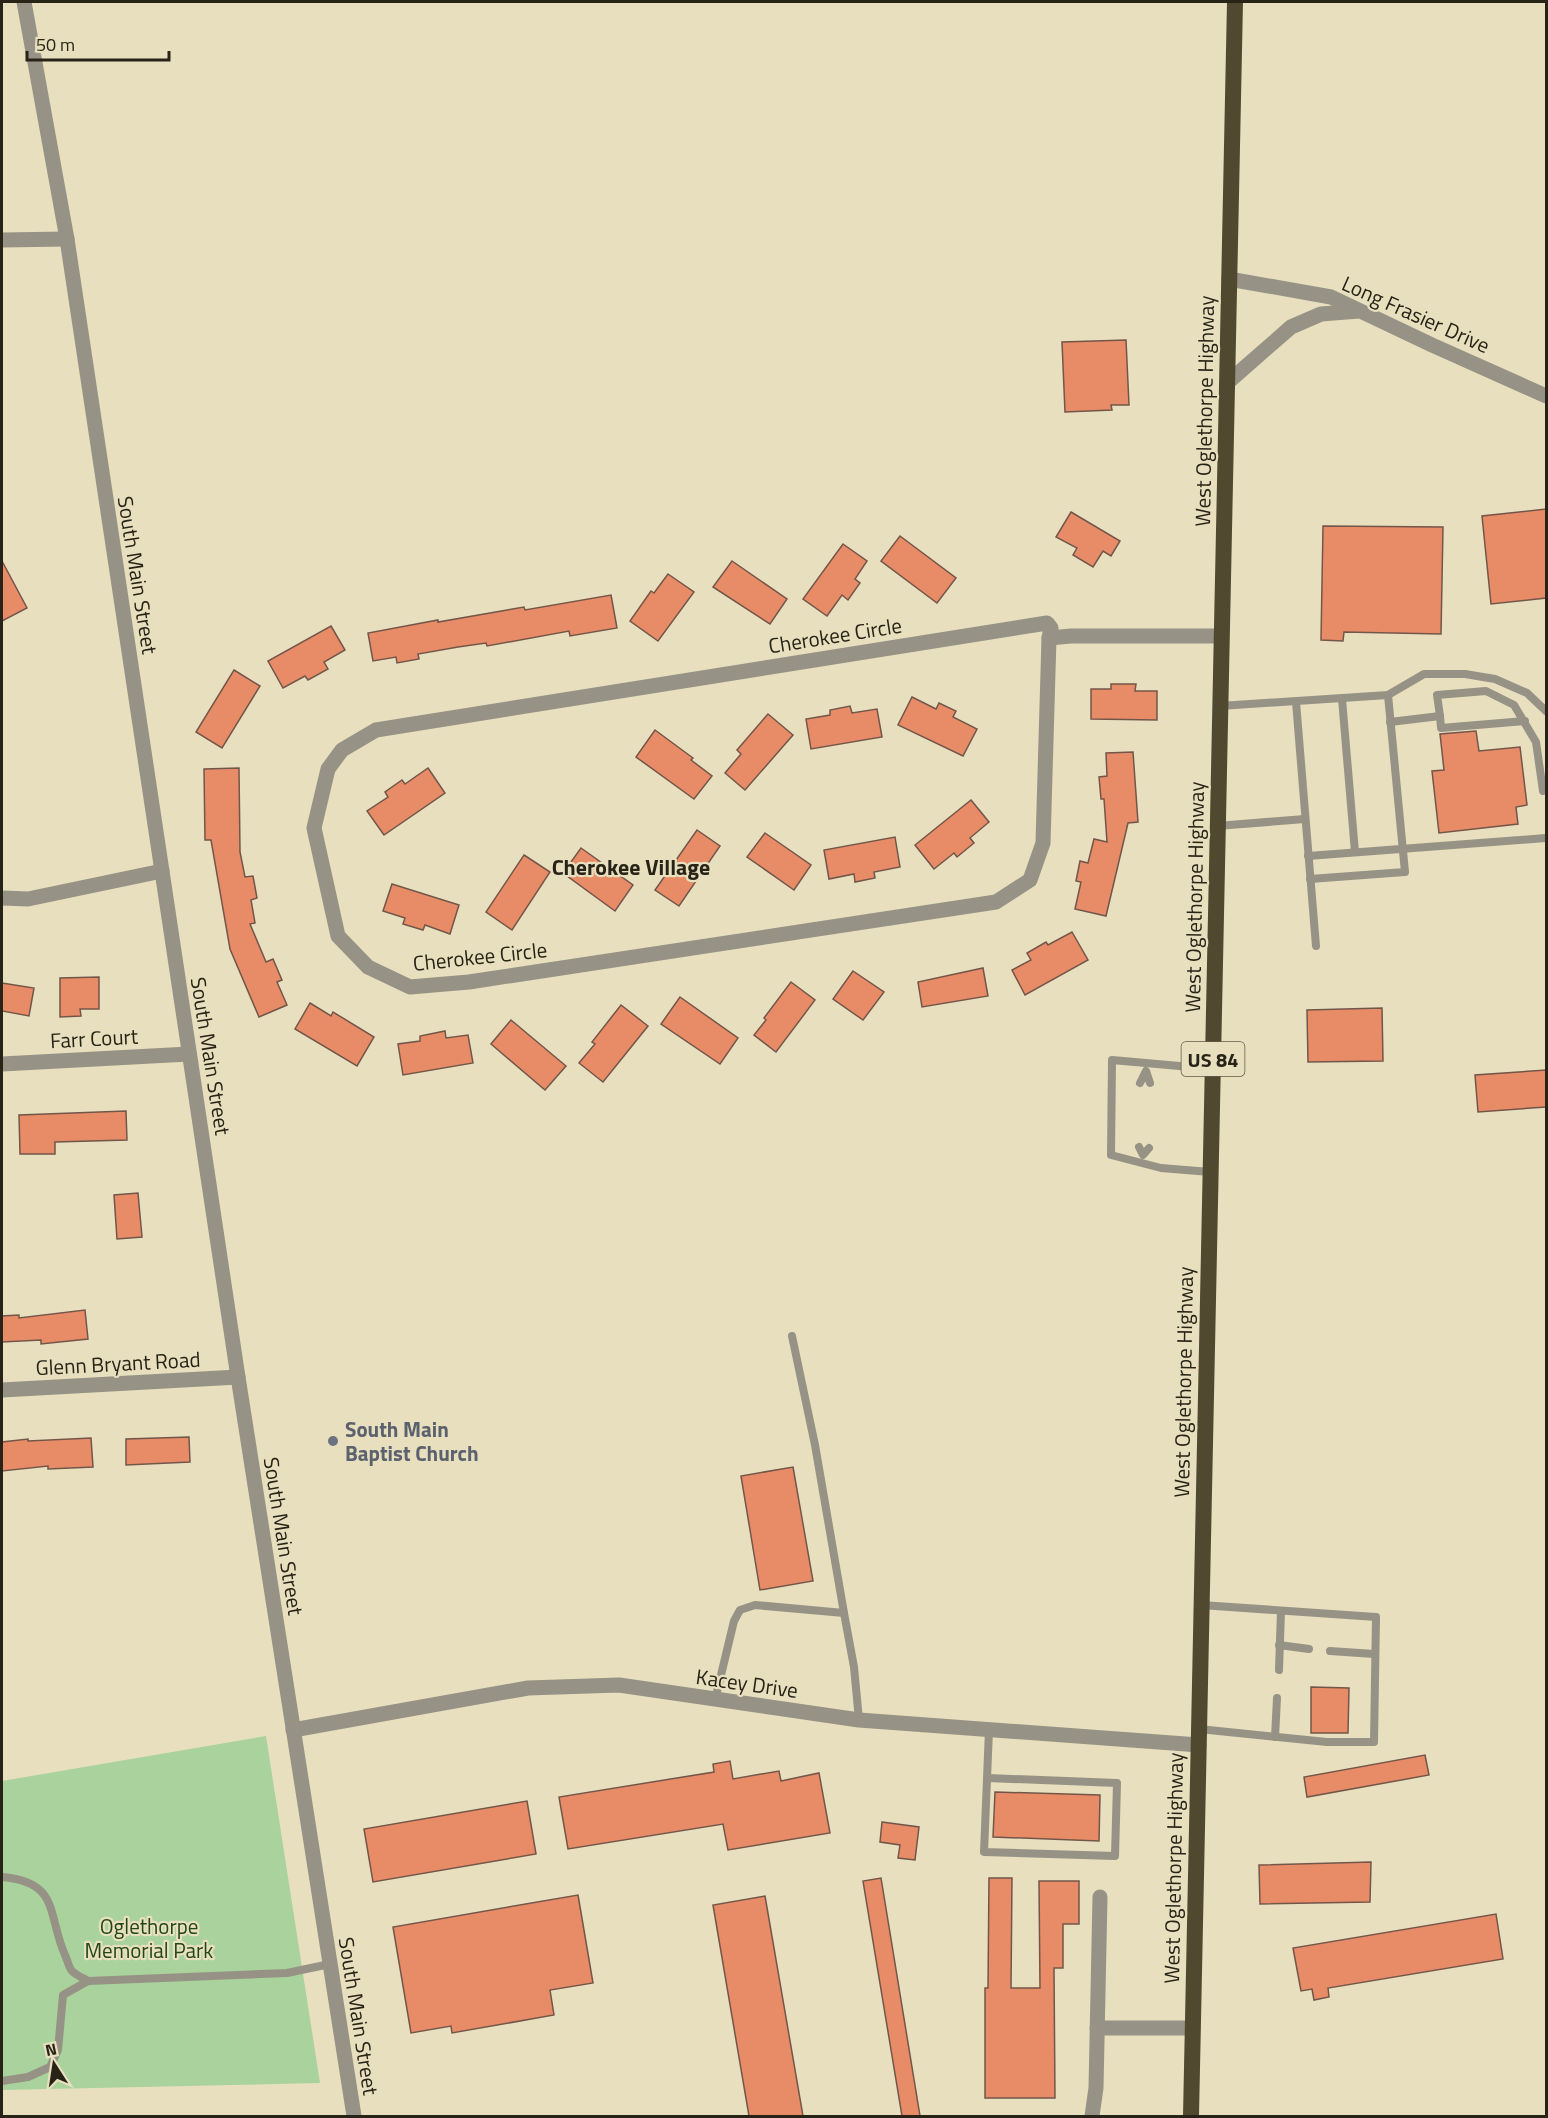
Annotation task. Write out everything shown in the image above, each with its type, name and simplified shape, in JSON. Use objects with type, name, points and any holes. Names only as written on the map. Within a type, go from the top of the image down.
[{"type":"highway","name":"West Oglethorpe Highway","points":[[1191,2116],[1235,2]]},
{"type":"street","name":"South Main Street","points":[[24,2],[67,238],[238,1377],[354,2116]]},
{"type":"street","points":[[2,240],[67,238]]},
{"type":"street","name":"Long Frasier Drive","points":[[1229,279],[1331,297],[1546,396]]},
{"type":"street","points":[[1227,383],[1291,327],[1321,314],[1360,310]]},
{"type":"street","name":"Cherokee Circle","points":[[1047,623],[1051,628],[1049,638],[1043,843],[1029,880],[996,902],[481,980],[410,987],[368,967],[338,936],[314,828],[328,770],[342,750],[376,730],[1047,623]]},
{"type":"street","points":[[1049,638],[1221,636]]},
{"type":"street","points":[[2,898],[28,899],[162,872]]},
{"type":"street","name":"Farr Court","points":[[2,1064],[189,1054]]},
{"type":"street","name":"Glenn Bryant Road","points":[[2,1390],[238,1377]]},
{"type":"street","name":"Kacey Drive","points":[[293,1730],[528,1688],[619,1685],[859,1720],[989,1730],[1199,1737]]},
{"type":"street","points":[[1092,2116],[1096,2088],[1100,1897]]},
{"type":"street","points":[[1097,2028],[1193,2028]]},
{"type":"lane","points":[[1220,706],[1388,695],[1424,674],[1465,674],[1495,679],[1527,693],[1546,711]]},
{"type":"lane","points":[[1525,721],[1441,728],[1437,695],[1486,691],[1514,705],[1525,721],[1536,742],[1543,791]]},
{"type":"lane","points":[[1310,879],[1405,872],[1388,695]]},
{"type":"lane","points":[[1342,699],[1354,852]]},
{"type":"lane","points":[[1296,702],[1316,946]]},
{"type":"lane","points":[[1390,722],[1440,716]]},
{"type":"lane","points":[[1217,826],[1305,819]]},
{"type":"lane","points":[[1308,856],[1546,838]]},
{"type":"lane","points":[[1210,1172],[1161,1168],[1143,1154],[1111,1155],[1112,1060],[1146,1066],[1213,1069]]},
{"type":"lane","points":[[1146,1066],[1150,1083]]},
{"type":"lane","points":[[1140,1083],[1146,1066]]},
{"type":"lane","points":[[792,1336],[815,1445],[854,1667],[859,1720]]},
{"type":"lane","points":[[715,1700],[734,1621],[740,1610],[755,1605],[844,1613]]},
{"type":"lane","points":[[1199,1737],[1275,1737],[1327,1742],[1374,1742],[1376,1617],[1201,1605]]},
{"type":"lane","points":[[1279,1670],[1281,1611]]},
{"type":"lane","points":[[1279,1645],[1309,1649]]},
{"type":"lane","points":[[1330,1651],[1374,1654]]},
{"type":"lane","points":[[1275,1737],[1277,1698]]},
{"type":"lane","points":[[987,1778],[1118,1783],[1115,1856],[984,1852],[987,1778],[989,1730]]},
{"type":"lane","points":[[2,1877],[17,1879],[40,1889],[53,1912],[71,1971],[88,1981]]},
{"type":"lane","points":[[2,2081],[28,2077],[50,2067],[58,2050],[63,1995],[88,1981],[287,1973],[330,1964]]},
{"type":"green space","name":"Oglethorpe Memorial Park","points":[[266,1736],[320,2083],[2,2090],[2,1781]]},
{"type":"building","points":[[1126,340],[1129,405],[1111,405],[1112,410],[1065,412],[1062,342]]},
{"type":"building","points":[[1546,509],[1546,598],[1491,604],[1482,516]]},
{"type":"building","points":[[1071,512],[1120,541],[1111,556],[1103,551],[1093,567],[1073,555],[1077,548],[1056,537]]},
{"type":"building","points":[[1323,526],[1443,527],[1441,634],[1344,632],[1343,641],[1321,640]]},
{"type":"building","points":[[900,536],[956,578],[937,603],[881,561]]},
{"type":"building","points":[[843,544],[867,561],[855,579],[860,583],[848,600],[842,595],[827,616],[803,599]]},
{"type":"building","points":[[2,561],[27,608],[2,621]]},
{"type":"building","points":[[732,561],[787,599],[770,624],[713,587]]},
{"type":"building","points":[[668,574],[694,592],[658,641],[630,621],[651,591],[654,593]]},
{"type":"building","points":[[611,595],[617,628],[570,636],[569,631],[487,646],[486,643],[458,647],[418,654],[419,659],[397,663],[396,657],[373,661],[368,633],[438,620],[438,622],[524,607],[525,610]]},
{"type":"building","points":[[331,626],[345,650],[324,662],[328,669],[308,680],[305,676],[283,688],[268,661]]},
{"type":"building","points":[[234,670],[260,686],[222,748],[196,732]]},
{"type":"building","points":[[1111,684],[1136,684],[1135,691],[1157,691],[1157,720],[1091,719],[1091,689],[1111,689]]},
{"type":"building","points":[[912,697],[936,709],[939,703],[956,711],[953,717],[977,729],[963,756],[898,725]]},
{"type":"building","points":[[850,706],[852,713],[877,709],[882,737],[811,749],[806,719],[830,715],[830,710]]},
{"type":"building","points":[[768,714],[793,735],[745,790],[725,773],[741,754],[737,750]]},
{"type":"building","points":[[655,730],[693,758],[691,760],[712,776],[694,799],[636,757]]},
{"type":"building","points":[[1476,731],[1479,751],[1520,747],[1527,805],[1516,807],[1518,824],[1439,833],[1432,771],[1444,770],[1440,734]]},
{"type":"building","points":[[1133,752],[1138,822],[1128,823],[1106,916],[1075,909],[1081,882],[1076,881],[1080,861],[1088,863],[1094,839],[1107,842],[1104,799],[1101,799],[1099,777],[1107,776],[1106,753]]},
{"type":"building","points":[[239,768],[240,852],[245,877],[253,876],[257,898],[251,900],[255,923],[250,924],[266,962],[273,959],[282,980],[277,982],[287,1005],[259,1017],[230,949],[211,840],[205,840],[204,769]]},
{"type":"building","points":[[428,768],[445,793],[384,835],[367,811],[388,797],[385,792],[402,780],[405,784]]},
{"type":"building","points":[[971,800],[989,822],[970,838],[974,843],[957,857],[954,853],[934,869],[915,845]]},
{"type":"building","points":[[697,830],[720,846],[679,906],[655,890]]},
{"type":"building","points":[[765,833],[811,865],[794,890],[747,857]]},
{"type":"building","points":[[895,837],[900,867],[874,872],[875,878],[855,882],[854,874],[829,879],[824,850]]},
{"type":"building","points":[[581,848],[633,885],[615,911],[563,873]]},
{"type":"building","points":[[524,855],[550,872],[512,930],[486,912]]},
{"type":"building","points":[[392,884],[459,905],[450,934],[425,925],[423,930],[403,924],[405,918],[383,911]]},
{"type":"building","points":[[1072,932],[1088,960],[1025,995],[1012,970],[1031,960],[1027,953],[1046,942],[1048,945]]},
{"type":"building","points":[[983,968],[988,996],[922,1007],[918,982]]},
{"type":"building","points":[[853,971],[884,992],[863,1020],[833,999]]},
{"type":"building","points":[[99,977],[99,1009],[80,1009],[81,1016],[60,1017],[60,978]]},
{"type":"building","points":[[791,982],[815,1000],[776,1052],[754,1035]]},
{"type":"building","points":[[2,983],[34,988],[29,1016],[2,1011]]},
{"type":"building","points":[[680,997],[738,1038],[720,1064],[661,1024]]},
{"type":"building","points":[[310,1003],[331,1016],[333,1012],[374,1037],[357,1066],[295,1029]]},
{"type":"building","points":[[621,1005],[648,1026],[603,1082],[579,1063],[595,1044],[592,1042]]},
{"type":"building","points":[[1382,1008],[1383,1061],[1308,1062],[1307,1010]]},
{"type":"building","points":[[511,1020],[566,1066],[545,1090],[491,1044]]},
{"type":"building","points":[[445,1031],[446,1038],[468,1035],[473,1063],[403,1075],[398,1044],[420,1041],[420,1036]]},
{"type":"building","points":[[1546,1070],[1546,1107],[1478,1112],[1475,1075]]},
{"type":"building","points":[[126,1111],[127,1140],[55,1142],[55,1154],[20,1154],[19,1115]]},
{"type":"building","points":[[138,1193],[142,1237],[117,1239],[114,1195]]},
{"type":"building","points":[[85,1310],[88,1339],[41,1344],[41,1340],[2,1342],[2,1316],[19,1315],[19,1318]]},
{"type":"building","points":[[189,1437],[190,1462],[126,1465],[126,1439]]},
{"type":"building","points":[[91,1438],[93,1467],[48,1469],[48,1466],[2,1471],[2,1442],[28,1439],[28,1441]]},
{"type":"building","points":[[793,1467],[813,1581],[760,1590],[741,1476]]},
{"type":"building","points":[[1311,1687],[1349,1688],[1348,1733],[1311,1733]]},
{"type":"building","points":[[1425,1755],[1429,1775],[1307,1797],[1304,1777]]},
{"type":"building","points":[[730,1761],[733,1779],[779,1771],[781,1781],[819,1773],[830,1833],[728,1850],[723,1824],[568,1849],[559,1797],[714,1772],[713,1764]]},
{"type":"building","points":[[995,1792],[1100,1795],[1099,1841],[993,1837]]},
{"type":"building","points":[[527,1801],[536,1854],[373,1882],[364,1829]]},
{"type":"building","points":[[882,1822],[919,1827],[915,1860],[898,1858],[900,1845],[880,1842]]},
{"type":"building","points":[[1371,1862],[1370,1902],[1260,1904],[1259,1865]]},
{"type":"building","points":[[881,1878],[920,2116],[902,2116],[863,1881]]},
{"type":"building","points":[[989,1878],[1012,1878],[1011,1988],[1040,1988],[1039,1881],[1079,1881],[1079,1924],[1063,1924],[1063,1968],[1054,1968],[1055,2098],[985,2098],[985,1988],[988,1988]]},
{"type":"building","points":[[578,1895],[593,1983],[550,1990],[554,2015],[452,2033],[451,2026],[411,2033],[393,1927]]},
{"type":"building","points":[[765,1896],[803,2116],[749,2116],[713,1905]]},
{"type":"building","points":[[1496,1914],[1503,1959],[1328,1988],[1329,1997],[1314,2000],[1312,1989],[1301,1991],[1293,1948]]},
{"type":"place","name":"South Main Baptist Church","points":[[333,1441]]},
{"type":"district","name":"Cherokee Village","points":[[631,867]]}]
